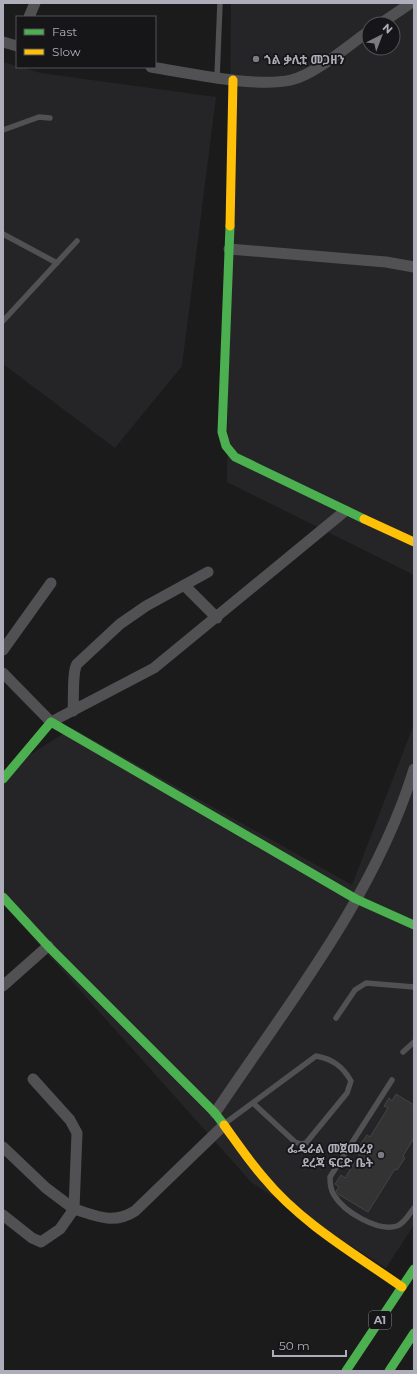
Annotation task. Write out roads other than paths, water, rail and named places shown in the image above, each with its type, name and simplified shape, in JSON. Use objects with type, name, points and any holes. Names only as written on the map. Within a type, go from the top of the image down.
[{"type":"street","points":[[29,16],[35,3]]},
{"type":"street","points":[[391,16],[410,3]]},
{"type":"street","points":[[156,68],[233,80],[274,82],[292,80],[308,74],[361,38]]},
{"type":"street","points":[[3,42],[16,46]]},
{"type":"street","points":[[233,80],[229,249],[222,432],[223,443],[228,451],[235,457],[345,511],[414,542]]},
{"type":"street","points":[[229,249],[386,262],[414,267]]},
{"type":"street","points":[[3,779],[50,722],[154,668],[217,618],[345,511]]},
{"type":"street","points":[[73,711],[75,688],[74,669],[77,664],[120,624],[146,606],[208,572]]},
{"type":"street","points":[[3,650],[51,583]]},
{"type":"street","points":[[184,585],[217,618]]},
{"type":"street","points":[[3,673],[50,722],[356,899],[414,925]]},
{"type":"street","points":[[214,1113],[327,947],[356,899],[397,818],[414,769]]},
{"type":"street","points":[[3,897],[48,946],[214,1113],[264,1179],[289,1204],[313,1224],[402,1287]]},
{"type":"street","points":[[3,986],[48,946]]},
{"type":"street","points":[[3,1215],[32,1238],[41,1242],[60,1229],[74,1209],[77,1133],[70,1120],[33,1079]]},
{"type":"street","points":[[3,1147],[46,1188],[74,1209],[102,1218],[116,1219],[126,1217],[135,1211],[224,1125]]},
{"type":"street","name":"A1","points":[[346,1371],[414,1270]]},
{"type":"street","points":[[389,1371],[414,1333]]},
{"type":"lane","points":[[217,77],[220,3]]},
{"type":"lane","points":[[3,130],[39,117],[50,118]]},
{"type":"lane","points":[[3,234],[57,264]]},
{"type":"lane","points":[[3,321],[77,241]]},
{"type":"lane","points":[[336,1018],[360,985],[366,983],[414,987]]},
{"type":"lane","points":[[403,1052],[414,1042]]},
{"type":"lane","points":[[224,1125],[253,1103],[316,1056],[330,1059],[345,1072],[351,1081],[347,1093],[306,1143],[301,1144],[295,1142],[253,1103]]},
{"type":"lane","points":[[392,1080],[330,1177],[330,1184],[334,1195],[348,1209],[368,1223],[388,1228],[399,1225],[405,1221],[414,1208]]},
{"type":"place","name":"ጎል ቃሊቲ መጋዘን","points":[[256,59]]},
{"type":"place","name":"ፌዴራል መጀመሪያ ደረጃ ፍርድ ቤት","points":[[381,1155]]}]
